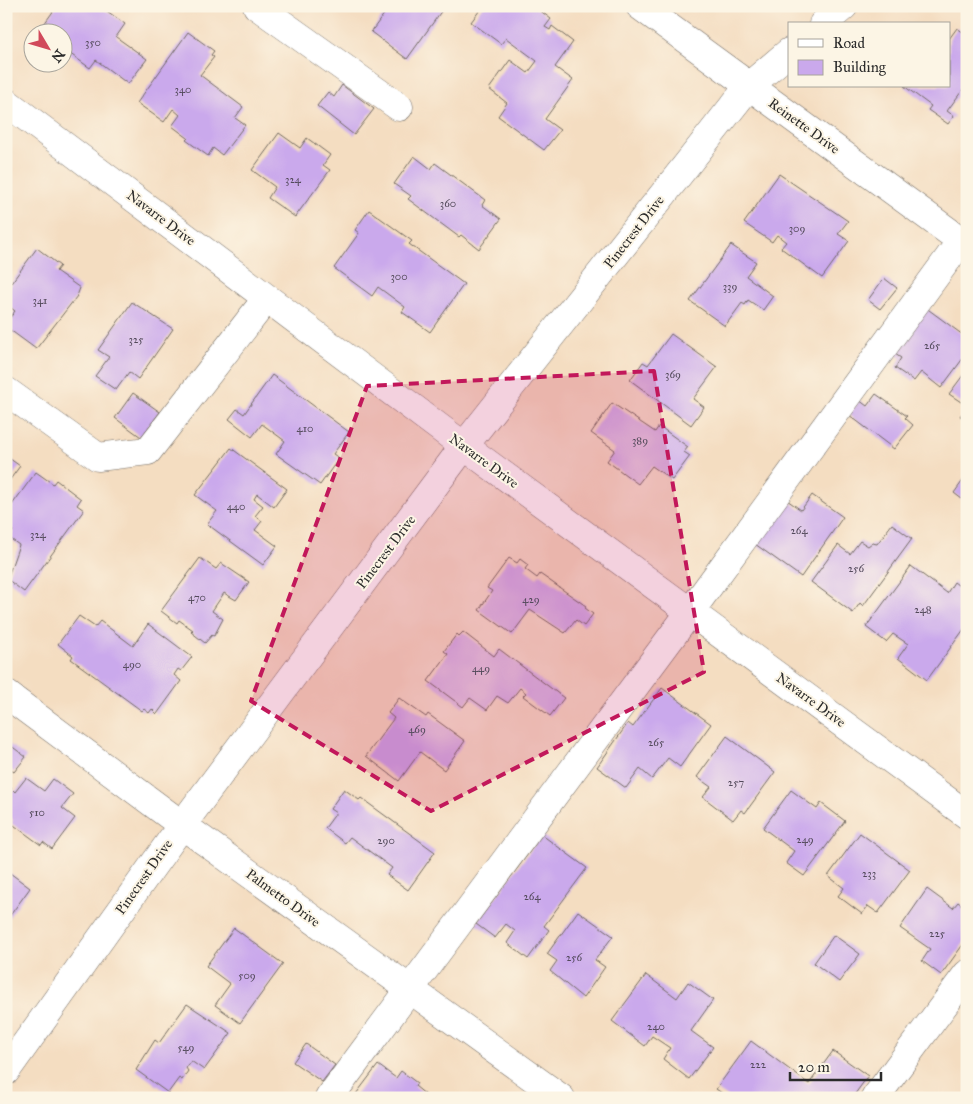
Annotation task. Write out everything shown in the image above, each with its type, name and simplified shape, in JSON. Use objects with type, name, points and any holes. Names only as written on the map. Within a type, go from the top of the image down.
[{"type":"street","points":[[257,6],[399,107]]},
{"type":"street","name":"Reinette Drive","points":[[640,6],[964,243]]},
{"type":"street","points":[[825,22],[844,6]]},
{"type":"street","name":"Pinecrest Drive","points":[[6,1071],[182,825],[464,446],[749,86],[788,53]]},
{"type":"street","name":"Navarre Drive","points":[[6,102],[464,446],[967,814]]},
{"type":"street","points":[[329,1098],[964,243]]},
{"type":"street","points":[[6,391],[98,457],[148,451],[267,298]]},
{"type":"street","name":"Palmetto Drive","points":[[6,694],[182,825],[561,1098]]},
{"type":"street","points":[[875,1098],[967,974]]},
{"type":"highlighted area","points":[[654,371],[704,672],[431,811],[251,701],[367,386]]},
{"type":"building","points":[[57,6],[100,6],[125,24],[116,37],[147,59],[128,84],[96,60],[90,68],[72,55],[72,22],[45,22]]},
{"type":"building","points":[[390,6],[445,6],[407,59],[371,32]]},
{"type":"building","points":[[483,6],[534,6],[551,19],[545,27],[550,30],[552,26],[573,42],[555,67],[573,80],[545,119],[560,130],[544,150],[498,116],[507,103],[489,89],[510,60],[528,73],[537,61],[506,38],[501,44],[471,22]]},
{"type":"building","points":[[957,28],[967,35],[967,72],[964,75],[967,77],[967,84],[947,111],[954,116],[948,124],[928,110],[931,106],[907,88],[950,88],[950,38]]},
{"type":"building","points":[[188,32],[214,51],[211,55],[214,57],[200,75],[243,107],[235,118],[245,125],[222,155],[213,148],[208,156],[186,140],[188,138],[172,126],[180,115],[173,109],[164,122],[137,103]]},
{"type":"building","points":[[342,85],[374,109],[354,135],[317,106],[328,92],[334,97]]},
{"type":"building","points":[[279,133],[300,148],[307,138],[330,155],[323,165],[330,170],[295,217],[268,198],[275,187],[252,170]]},
{"type":"building","points":[[414,156],[431,169],[435,163],[485,200],[482,205],[501,219],[479,249],[461,235],[459,237],[408,199],[411,196],[394,184]]},
{"type":"building","points":[[779,174],[848,221],[838,234],[849,241],[822,278],[781,248],[786,242],[777,235],[772,242],[744,223]]},
{"type":"building","points":[[369,210],[412,241],[409,244],[464,284],[430,332],[402,312],[405,307],[378,287],[372,296],[334,268],[359,233],[355,230]]},
{"type":"building","points":[[731,245],[756,262],[746,276],[773,296],[763,310],[748,300],[745,305],[742,303],[725,326],[690,301]]},
{"type":"building","points":[[37,248],[60,266],[56,271],[80,288],[77,296],[36,349],[6,327],[6,323],[15,311],[6,304],[6,290]]},
{"type":"building","points":[[884,278],[897,288],[880,309],[868,300]]},
{"type":"building","points":[[132,302],[173,329],[138,379],[129,372],[116,390],[95,376],[109,357],[98,350]]},
{"type":"building","points":[[925,307],[967,338],[967,353],[941,388],[921,372],[914,381],[895,368],[901,358],[892,352]]},
{"type":"building","points":[[671,334],[717,367],[693,399],[704,407],[691,425],[630,380],[643,362],[648,365]]},
{"type":"building","points":[[967,370],[967,406],[949,394]]},
{"type":"building","points":[[272,375],[349,432],[333,454],[339,458],[320,485],[276,454],[285,441],[262,424],[252,437],[229,419],[237,409],[244,414]]},
{"type":"building","points":[[133,393],[160,412],[141,437],[115,418]]},
{"type":"building","points":[[876,394],[907,416],[905,418],[913,425],[894,449],[849,415],[859,400],[867,406]]},
{"type":"building","points":[[612,403],[655,432],[659,426],[688,447],[684,452],[690,456],[672,480],[652,466],[638,484],[607,461],[615,450],[591,433]]},
{"type":"building","points":[[967,407],[967,421],[960,416]]},
{"type":"building","points":[[231,448],[287,489],[274,507],[257,494],[254,499],[263,506],[255,516],[262,521],[255,530],[277,546],[263,565],[207,524],[217,511],[195,495]]},
{"type":"building","points":[[6,456],[20,466],[6,485]]},
{"type":"building","points":[[36,472],[53,484],[56,480],[81,499],[77,505],[84,510],[24,592],[7,579],[19,545],[8,537],[13,531],[6,526],[6,513]]},
{"type":"building","points":[[967,475],[967,503],[954,493]]},
{"type":"building","points":[[812,495],[843,517],[801,577],[755,544],[787,500],[801,510]]},
{"type":"building","points":[[892,524],[912,539],[863,606],[860,603],[853,613],[811,582],[838,545],[850,554],[860,541],[868,546],[872,543],[877,544]]},
{"type":"building","points":[[200,558],[216,569],[221,563],[249,582],[236,600],[224,593],[212,611],[223,619],[214,636],[212,635],[205,643],[191,632],[193,630],[179,620],[177,623],[161,611]]},
{"type":"building","points":[[509,558],[517,563],[520,559],[528,565],[525,569],[537,578],[540,574],[586,606],[585,608],[593,614],[584,626],[576,620],[565,633],[530,610],[512,634],[479,610],[492,591],[487,588]]},
{"type":"building","points":[[911,566],[947,593],[954,582],[967,592],[967,625],[927,680],[898,658],[908,644],[893,634],[886,642],[866,627]]},
{"type":"building","points":[[79,616],[95,627],[100,621],[133,646],[148,624],[192,657],[181,671],[178,669],[174,675],[181,681],[157,714],[152,709],[149,713],[144,709],[142,711],[71,659],[73,656],[58,644]]},
{"type":"building","points":[[463,632],[494,656],[499,649],[564,698],[550,716],[523,696],[526,693],[520,688],[508,703],[497,696],[487,710],[470,698],[463,707],[428,681],[448,654],[444,651],[457,634],[459,636]]},
{"type":"building","points":[[662,688],[711,724],[680,767],[668,758],[652,779],[640,769],[626,788],[597,767],[628,723],[633,727]]},
{"type":"building","points":[[399,698],[426,717],[428,714],[465,741],[444,770],[420,752],[399,781],[366,756],[394,718],[388,713]]},
{"type":"building","points":[[727,736],[775,772],[745,813],[741,810],[733,820],[703,797],[711,787],[697,777]]},
{"type":"building","points":[[6,742],[26,757],[14,772],[6,767]]},
{"type":"building","points":[[26,778],[44,791],[53,779],[73,794],[62,808],[75,818],[52,849],[43,842],[41,845],[11,823],[13,820],[6,815],[6,794],[11,788],[15,792]]},
{"type":"building","points":[[344,789],[359,800],[361,798],[435,852],[408,890],[387,875],[392,868],[350,837],[345,843],[325,828],[336,813],[330,809]]},
{"type":"building","points":[[791,790],[817,809],[821,803],[845,821],[804,876],[786,863],[794,851],[763,828]]},
{"type":"building","points":[[860,833],[910,870],[878,913],[868,906],[862,914],[838,896],[844,888],[828,876]]},
{"type":"building","points":[[542,835],[587,868],[544,926],[549,930],[528,959],[507,943],[515,931],[506,924],[495,938],[476,924]]},
{"type":"building","points":[[6,870],[30,888],[6,921]]},
{"type":"building","points":[[927,889],[953,908],[958,902],[967,909],[967,939],[941,975],[922,961],[930,949],[900,928]]},
{"type":"building","points":[[578,911],[613,936],[595,960],[605,967],[583,998],[550,971],[557,961],[547,954]]},
{"type":"building","points":[[234,928],[283,964],[240,1023],[215,1005],[230,984],[206,966]]},
{"type":"building","points":[[834,935],[860,954],[839,982],[814,963]]},
{"type":"building","points":[[646,975],[677,998],[688,982],[713,1000],[691,1031],[713,1047],[689,1079],[663,1059],[670,1048],[652,1036],[645,1046],[612,1021]]},
{"type":"building","points":[[187,1004],[231,1033],[204,1070],[191,1061],[186,1068],[188,1071],[182,1080],[179,1078],[168,1093],[136,1070],[155,1040],[159,1043]]},
{"type":"building","points":[[751,1041],[809,1084],[833,1051],[868,1076],[852,1098],[729,1098],[716,1089]]},
{"type":"building","points":[[306,1044],[335,1065],[322,1082],[293,1062]]},
{"type":"building","points":[[378,1065],[396,1078],[401,1071],[417,1083],[415,1086],[426,1095],[424,1098],[353,1098]]}]
